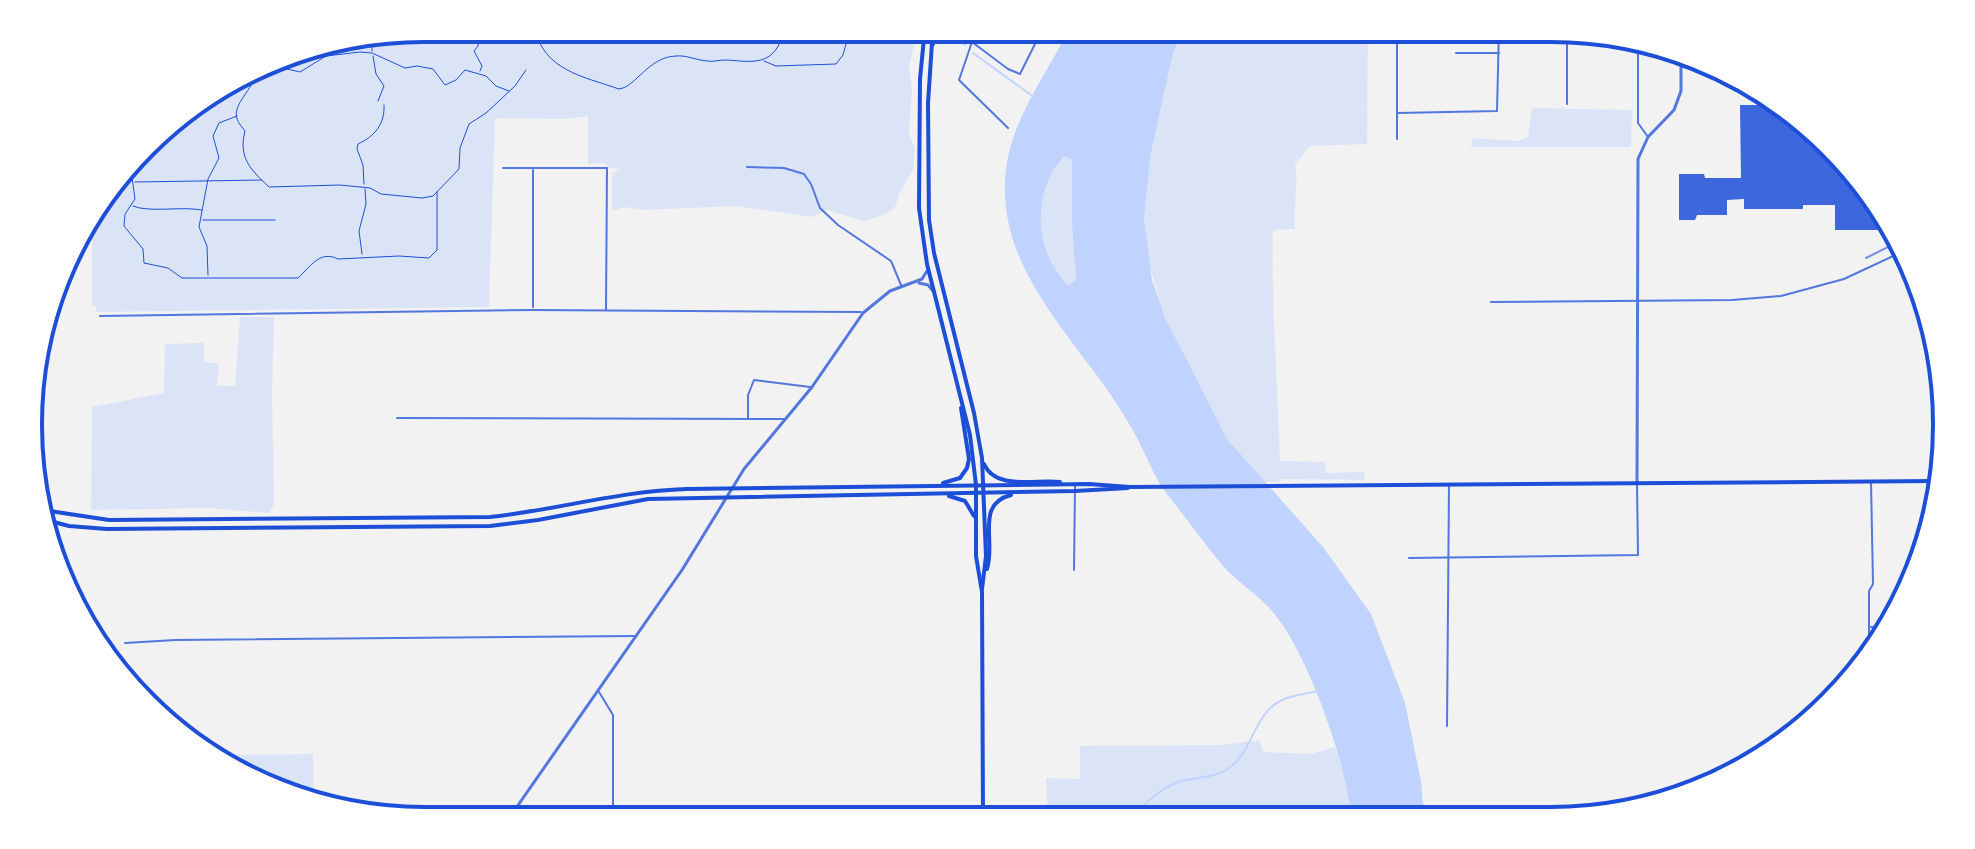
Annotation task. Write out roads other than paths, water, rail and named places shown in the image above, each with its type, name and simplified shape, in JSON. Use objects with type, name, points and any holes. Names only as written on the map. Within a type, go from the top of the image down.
[{"type":"main road","points":[[923,42],[919,185],[928,268],[970,435],[976,485],[976,556],[982,592],[983,807]]},
{"type":"main road","points":[[932,42],[928,188],[931,237],[982,458],[985,575]]},
{"type":"main road","points":[[929,485],[955,480],[967,468],[969,459],[961,398]]},
{"type":"main road","points":[[982,458],[989,472],[999,480],[1072,484]]},
{"type":"main road","points":[[52,512],[109,520],[490,517],[647,491],[733,488],[1929,481]]},
{"type":"main road","points":[[55,522],[107,529],[490,526],[648,499],[1122,490],[1130,487]]},
{"type":"main road","points":[[982,592],[989,562],[992,505],[1006,496],[1023,492]]},
{"type":"main road","points":[[875,494],[956,497],[969,505],[976,526]]},
{"type":"street","points":[[1008,128],[959,80],[961,70],[972,42],[1008,69],[1020,74],[1036,42]]},
{"type":"street","points":[[1397,42],[1397,139]]},
{"type":"street","points":[[1397,113],[1497,111],[1499,42]]},
{"type":"street","points":[[1567,43],[1567,104]]},
{"type":"street","points":[[1638,52],[1638,123],[1648,137]]},
{"type":"street","points":[[1456,53],[1499,53]]},
{"type":"street","points":[[1409,558],[1638,555],[1638,159],[1648,137],[1674,110],[1681,91],[1681,65]]},
{"type":"street","points":[[747,167],[784,168],[804,174],[820,208],[838,225],[891,261],[901,286]]},
{"type":"street","points":[[503,168],[607,168],[606,310]]},
{"type":"street","points":[[533,169],[533,310]]},
{"type":"street","points":[[1491,302],[1732,300],[1781,296],[1844,279],[1894,256]]},
{"type":"street","points":[[915,283],[925,276],[928,268]]},
{"type":"street","points":[[517,807],[712,524],[744,469],[812,387],[863,313],[881,297],[901,286],[915,283],[928,285],[934,292]]},
{"type":"street","points":[[100,316],[533,310],[863,313]]},
{"type":"street","points":[[748,419],[748,395],[754,380],[812,387]]},
{"type":"street","points":[[397,418],[786,419]]},
{"type":"street","points":[[1869,637],[1869,591],[1873,584],[1870,481]]},
{"type":"street","points":[[1072,484],[1075,491],[1074,570]]},
{"type":"street","points":[[1447,726],[1449,484]]},
{"type":"street","points":[[1869,627],[1875,627]]},
{"type":"street","points":[[125,643],[636,636]]},
{"type":"street","points":[[598,691],[613,715],[613,807]]},
{"type":"water","points":[[1062,42],[1177,42],[1151,153],[1144,218],[1152,280],[1164,315],[1227,439],[1323,547],[1371,614],[1405,703],[1423,807],[1350,807],[1343,770],[1324,712],[1288,634],[1270,609],[1223,566],[1162,487],[1126,418],[1031,281],[1011,234],[1005,182],[1012,141],[1028,102]],"holes":[[[1064,156],[1072,160],[1076,280],[1068,285],[1048,256],[1041,221],[1046,187],[1053,170]]]},
{"type":"waterway","points":[[973,53],[1031,95]]},
{"type":"waterway","points":[[1143,807],[1160,792],[1181,781],[1218,774],[1229,768],[1244,752],[1272,706],[1286,698],[1318,691]]},
{"type":"railway","points":[[1866,258],[1889,246]]}]
